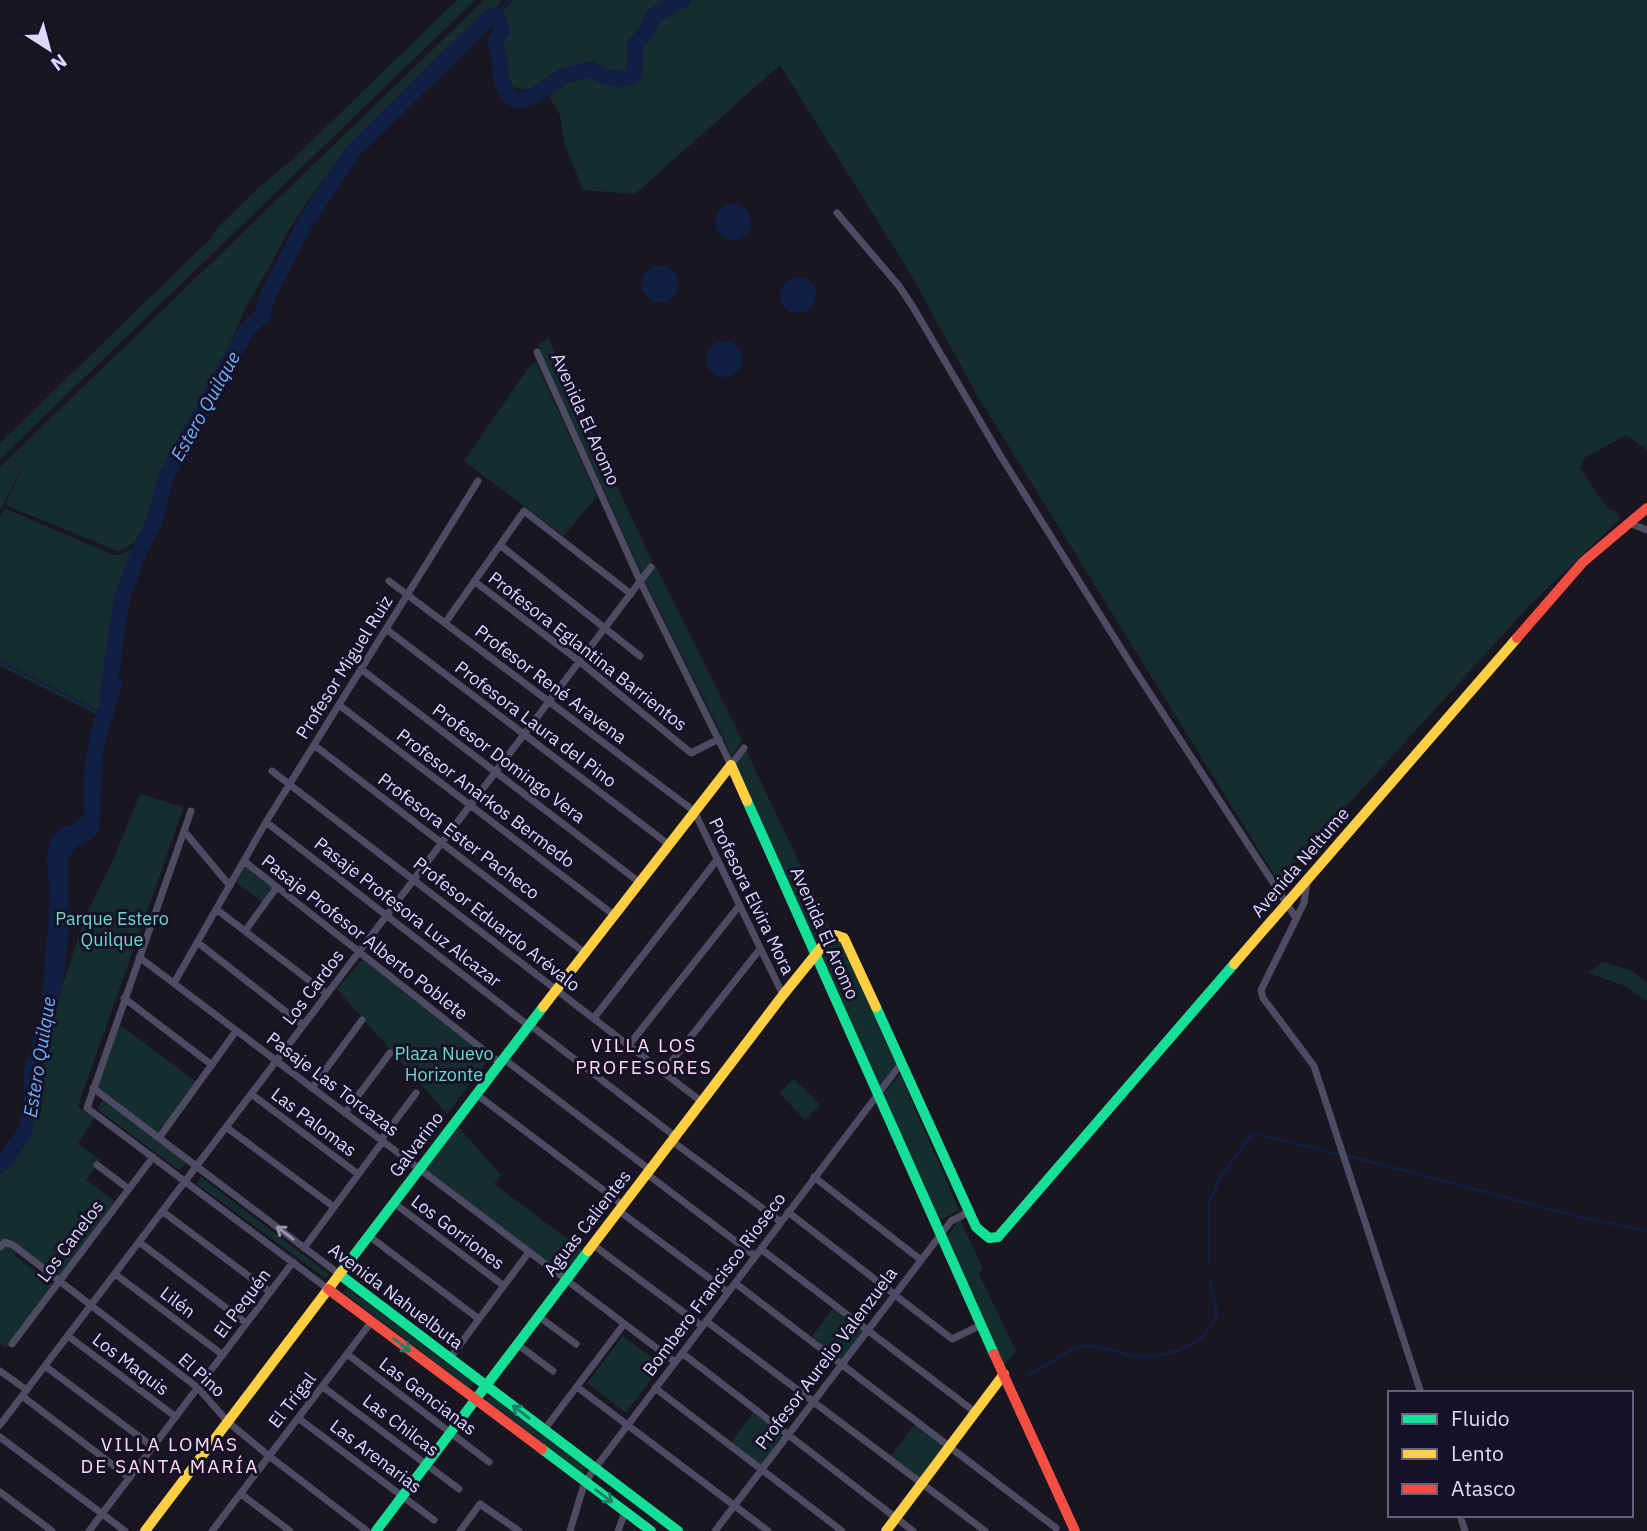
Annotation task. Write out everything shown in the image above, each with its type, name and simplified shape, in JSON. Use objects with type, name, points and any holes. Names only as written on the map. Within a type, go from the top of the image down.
[{"type":"street","points":[[836,213],[899,286],[913,307],[1000,455],[1134,669],[1296,918]]},
{"type":"street","name":"Avenida El Aromo","points":[[537,352],[640,581],[731,765],[1075,1531]]},
{"type":"street","name":"Profesor Miguel Ruiz","points":[[174,983],[266,822],[478,481]]},
{"type":"street","name":"Avenida Neltume","points":[[984,1236],[994,1238],[1003,1233],[1584,562],[1647,508]]},
{"type":"street","points":[[445,623],[524,511],[631,593]]},
{"type":"street","points":[[1628,522],[1647,530]]},
{"type":"street","points":[[500,545],[640,656]]},
{"type":"street","name":"Los Cardos","points":[[0,1425],[651,567]]},
{"type":"street","name":"Profesor René Aravena","points":[[389,581],[694,811]]},
{"type":"street","name":"Profesora Eglantina Barrientos","points":[[474,581],[691,753],[719,739]]},
{"type":"street","name":"Profesora Laura del Pino","points":[[386,629],[667,844]]},
{"type":"street","name":"Profesor Domingo Vera","points":[[361,669],[639,882]]},
{"type":"street","name":"Profesor Anarkos Bermedo","points":[[339,705],[614,915]]},
{"type":"street","name":"Profesora Ester Pacheco","points":[[314,745],[585,953]]},
{"type":"street","name":"Galvarino","points":[[145,1531],[667,844],[744,748]]},
{"type":"street","name":"Profesor Eduardo Arévalo","points":[[272,771],[702,1102]]},
{"type":"street","points":[[93,1088],[191,811]]},
{"type":"street","name":"Profesora Elvira Mora","points":[[694,811],[783,995]]},
{"type":"street","name":"Pasaje Profesora Luz Alcazar","points":[[266,822],[781,1222]]},
{"type":"street","points":[[184,831],[230,886]]},
{"type":"street","name":"Pasaje Profesor Alberto Poblete","points":[[244,861],[755,1256]]},
{"type":"street","points":[[594,1018],[716,861]]},
{"type":"street","points":[[1307,883],[1304,903],[1263,984],[1263,998],[1314,1066],[1420,1391]]},
{"type":"street","points":[[245,931],[278,887]]},
{"type":"street","points":[[629,1045],[739,906]]},
{"type":"street","points":[[216,909],[327,994]]},
{"type":"street","name":"Avenida El Aromo","points":[[829,938],[837,935],[846,940],[900,1065],[976,1227],[984,1236]]},
{"type":"street","name":"Aguas Calientes","points":[[376,1531],[592,1244],[829,938]]},
{"type":"street","points":[[197,942],[303,1025]]},
{"type":"street","points":[[663,1072],[760,949]]},
{"type":"street","name":"Pasaje Las Torcazas","points":[[139,957],[675,1363]]},
{"type":"street","points":[[124,998],[212,1065]]},
{"type":"street","points":[[312,1088],[362,1020]]},
{"type":"street","points":[[159,1138],[236,1031]]},
{"type":"street","points":[[345,1113],[390,1053]]},
{"type":"street","name":"Bombero Francisco Rioseco","points":[[570,1531],[585,1482],[900,1065]]},
{"type":"street","name":"Avenida Nahuelbuta","points":[[651,1531],[87,1108],[93,1088],[678,1531]]},
{"type":"street","points":[[304,1248],[416,1093]]},
{"type":"street","name":"Las Palomas","points":[[251,1094],[358,1174]]},
{"type":"street","points":[[476,1094],[728,1292]]},
{"type":"street","points":[[226,1128],[334,1207]]},
{"type":"street","name":"Los Canelos","points":[[12,1344],[153,1157]]},
{"type":"street","points":[[97,1165],[129,1189]]},
{"type":"street","points":[[814,1177],[921,1260]]},
{"type":"street","name":"Los Gorriones","points":[[394,1203],[504,1286]]},
{"type":"street","points":[[162,1211],[270,1292]]},
{"type":"street","points":[[788,1212],[952,1339],[981,1325]]},
{"type":"street","name":"Profesor Aurelio Valenzuela","points":[[715,1531],[951,1221],[969,1212]]},
{"type":"street","points":[[369,1236],[479,1319]]},
{"type":"street","points":[[139,1241],[246,1324]]},
{"type":"street","name":"El Pino","points":[[0,1247],[5,1242],[13,1245],[91,1305],[198,1388],[228,1422],[269,1456],[367,1531]]},
{"type":"street","points":[[592,1244],[814,1401],[985,1531]]},
{"type":"street","points":[[761,1249],[975,1412]]},
{"type":"street","points":[[450,1358],[529,1252]]},
{"type":"street","name":"El Pequén","points":[[89,1531],[293,1262]]},
{"type":"street","name":"Lilén","points":[[115,1273],[223,1355]]},
{"type":"street","points":[[735,1283],[950,1446],[1055,1530],[1068,1513]]},
{"type":"street","points":[[538,1316],[576,1344]]},
{"type":"street","name":"El Trigal","points":[[212,1531],[372,1321]]},
{"type":"street","points":[[544,1430],[624,1324]]},
{"type":"street","name":"Los Maquis","points":[[68,1336],[176,1418]]},
{"type":"street","points":[[517,1344],[553,1371]]},
{"type":"street","points":[[682,1353],[913,1531]]},
{"type":"street","name":"Las Gencianas","points":[[347,1354],[489,1462]]},
{"type":"street","points":[[45,1366],[153,1447]]},
{"type":"street","points":[[0,1371],[130,1478]]},
{"type":"street","points":[[886,1531],[1003,1374]]},
{"type":"street","name":"Las Chilcas","points":[[323,1387],[459,1489]]},
{"type":"street","points":[[577,1387],[768,1531]]},
{"type":"street","points":[[655,1388],[842,1531]]},
{"type":"street","name":"Las Arenarias","points":[[298,1418],[434,1520]]},
{"type":"street","points":[[0,1437],[125,1531]]},
{"type":"street","points":[[0,1492],[52,1531]]},
{"type":"street","points":[[241,1494],[290,1531]]},
{"type":"street","points":[[460,1531],[481,1504],[519,1531]]},
{"type":"street","points":[[618,1531],[625,1512]]},
{"type":"green space","points":[[457,0],[475,0],[0,459],[0,443],[210,239],[217,228],[260,186],[292,160]]},
{"type":"green space","points":[[484,0],[503,0],[341,156],[290,228],[247,305],[219,370],[163,475],[139,540],[120,551],[115,550],[5,505],[23,466],[0,510],[0,467]]},
{"type":"green space","points":[[513,0],[1647,0],[1647,450],[1626,435],[1584,458],[1580,468],[1608,509],[1616,511],[1620,519],[1532,603],[1278,881],[977,395],[910,273],[780,65],[635,194],[583,190],[564,142],[560,115],[542,85],[524,90],[510,86],[504,59],[500,14]]},
{"type":"green space","points":[[548,338],[652,561],[642,575],[538,345]]},
{"type":"green space","points":[[536,362],[597,496],[564,536],[464,461],[529,367]]},
{"type":"green space","points":[[4,508],[114,555],[137,547],[119,599],[112,658],[98,715],[0,666],[0,517]]},
{"type":"green space","points":[[655,565],[742,740],[732,756],[644,579]]},
{"type":"green space","points":[[745,748],[830,928],[815,943],[735,765]]},
{"type":"green space","name":"Parque Estero Quilque","points":[[140,794],[184,807],[78,1106],[94,1118],[78,1144],[100,1160],[86,1180],[115,1201],[60,1277],[20,1248],[15,1256],[55,1285],[6,1348],[0,1343],[0,1175],[14,1162],[31,1136],[50,1033],[63,984],[85,917],[114,858]]},
{"type":"green space","points":[[244,861],[277,887],[265,904],[233,880]]},
{"type":"green space","points":[[837,935],[900,1065],[878,1093],[815,956]]},
{"type":"green space","name":"Plaza Nuevo Horizonte","points":[[363,959],[489,1059],[447,1114],[337,989]]},
{"type":"green space","points":[[1602,962],[1630,970],[1647,982],[1647,1001],[1625,986],[1589,973]]},
{"type":"green space","points":[[120,1025],[198,1083],[159,1138],[93,1088]]},
{"type":"green space","points":[[900,1074],[959,1210],[939,1221],[883,1094]]},
{"type":"green space","points":[[794,1079],[820,1105],[805,1120],[779,1093]]},
{"type":"green space","points":[[103,1100],[187,1162],[179,1170],[97,1109]]},
{"type":"green space","name":"Plaza Nuevo Horizonte","points":[[455,1123],[501,1175],[494,1184],[586,1253],[565,1280],[419,1169]]},
{"type":"green space","points":[[201,1177],[329,1274],[325,1278],[197,1184]]},
{"type":"green space","points":[[960,1219],[983,1269],[979,1274],[1016,1351],[1004,1366],[946,1238]]},
{"type":"green space","points":[[347,1288],[474,1383],[470,1389],[343,1292]]},
{"type":"green space","points":[[836,1304],[869,1329],[842,1363],[810,1339]]},
{"type":"green space","points":[[623,1336],[662,1365],[626,1413],[587,1383]]},
{"type":"green space","points":[[490,1395],[587,1468],[583,1473],[486,1401]]},
{"type":"green space","points":[[755,1410],[788,1435],[761,1470],[729,1445]]},
{"type":"green space","points":[[917,1421],[950,1446],[922,1483],[889,1458]]},
{"type":"water","points":[[733,204],[745,210],[751,222],[745,234],[733,240],[721,234],[715,222],[721,210]]},
{"type":"water","points":[[660,266],[672,272],[678,284],[672,296],[660,302],[648,296],[642,284],[648,272]]},
{"type":"water","points":[[798,277],[810,283],[816,295],[810,307],[798,313],[786,307],[780,295],[786,283]]},
{"type":"water","points":[[724,341],[736,347],[742,359],[736,371],[724,377],[712,371],[706,359],[712,347]]},
{"type":"water","points":[[108,677],[123,680],[103,752],[99,829],[92,839],[76,847],[68,858],[68,936],[63,984],[50,1033],[31,1136],[14,1162],[0,1175],[0,1154],[19,1127],[23,1108],[24,1070],[41,1012],[50,901],[47,857],[50,840],[61,828],[76,823],[85,814],[86,755]]},
{"type":"waterway","points":[[496,15],[509,0]]},
{"type":"waterway","name":"Estero Quilque","points":[[107,698],[122,598],[138,554],[154,522],[166,476],[248,328],[262,316],[268,295],[304,225],[353,151],[490,17],[496,15],[502,30],[495,42],[503,84],[515,99],[523,100],[564,76],[591,69],[617,79],[634,75],[635,44],[645,34],[654,15],[683,0]]},
{"type":"waterway","points":[[0,661],[100,712]]},
{"type":"waterway","points":[[1209,1265],[1209,1202],[1221,1176],[1253,1133],[1338,1154]]},
{"type":"waterway","points":[[1349,1156],[1584,1218],[1647,1231]]},
{"type":"waterway","points":[[1028,1375],[1079,1347],[1092,1346],[1138,1356],[1167,1354],[1186,1347],[1204,1335],[1217,1315],[1210,1280]]},
{"type":"traffic: fast","points":[[747,801],[994,1354]]},
{"type":"traffic: fast","points":[[876,1007],[976,1227],[989,1238],[998,1237],[1234,964]]},
{"type":"traffic: fast","points":[[342,1271],[543,1007]]},
{"type":"traffic: fast","points":[[376,1531],[588,1251]]},
{"type":"traffic: fast","points":[[339,1274],[678,1531]]},
{"type":"traffic: fast","points":[[542,1449],[651,1531]]},
{"type":"traffic: slow","points":[[1234,964],[1517,638]]},
{"type":"traffic: slow","points":[[543,1007],[731,765],[747,801]]},
{"type":"traffic: slow","points":[[588,1251],[829,938],[835,935],[844,938],[876,1007]]},
{"type":"traffic: slow","points":[[145,1531],[342,1271]]},
{"type":"traffic: slow","points":[[886,1531],[1004,1374]]},
{"type":"traffic: jam","points":[[1517,638],[1583,562],[1647,508]]},
{"type":"traffic: jam","points":[[328,1289],[542,1449]]},
{"type":"traffic: jam","points":[[994,1354],[1075,1531]]},
{"type":"district","name":"VILLA LOS PROFESORES","points":[[644,1056]]},
{"type":"district","name":"VILLA LOMAS DE SANTA MARÍA","points":[[170,1455]]}]
